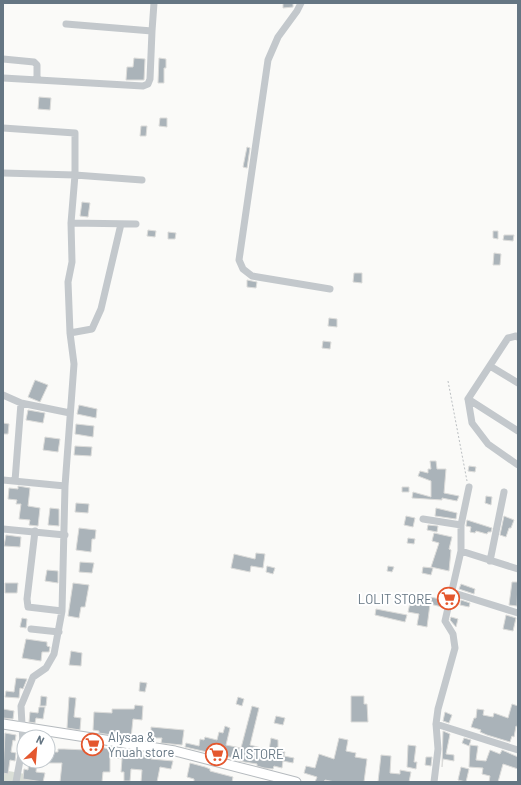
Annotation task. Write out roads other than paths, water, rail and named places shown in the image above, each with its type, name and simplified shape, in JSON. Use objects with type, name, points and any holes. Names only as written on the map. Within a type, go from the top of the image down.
[{"type":"main road","points":[[3,724],[175,751],[295,782]]},
{"type":"street","points":[[3,78],[143,86],[148,84],[150,79],[154,3]]},
{"type":"street","points":[[301,3],[297,12],[278,37],[268,60],[239,260],[243,269],[252,276],[330,289]]},
{"type":"street","points":[[66,24],[152,31]]},
{"type":"street","points":[[3,59],[34,62],[37,65],[37,79]]},
{"type":"street","points":[[3,128],[75,133],[75,175],[71,223],[72,262],[68,282],[70,333],[74,364],[65,486],[62,611],[54,654],[46,668],[33,677],[21,706],[23,744],[16,782]]},
{"type":"street","points":[[3,173],[75,175],[142,180]]},
{"type":"street","points":[[71,223],[136,224]]},
{"type":"street","points":[[70,333],[92,329],[101,309],[122,224]]},
{"type":"street","points":[[518,337],[508,338],[468,399],[472,422],[488,444],[518,465]]},
{"type":"street","points":[[490,366],[518,383]]},
{"type":"street","points":[[3,395],[21,404],[70,413]]},
{"type":"street","points":[[468,399],[518,430]]},
{"type":"street","points":[[15,481],[21,404]]},
{"type":"street","points":[[3,480],[65,486]]},
{"type":"street","points":[[434,782],[438,749],[436,724],[438,709],[455,648],[453,634],[444,622],[461,551],[461,525],[469,487]]},
{"type":"street","points":[[490,561],[504,492]]},
{"type":"street","points":[[423,519],[461,525]]},
{"type":"street","points":[[3,529],[65,535]]},
{"type":"street","points":[[35,531],[27,599],[28,607],[62,611]]},
{"type":"street","points":[[461,551],[518,569]]},
{"type":"street","points":[[451,592],[518,613]]},
{"type":"street","points":[[31,629],[59,632]]},
{"type":"street","points":[[436,724],[518,750]]},
{"type":"place","name":"LOLIT STORE","points":[[448,599]]},
{"type":"place","name":"Alysaa & Ynuah store","points":[[93,744]]},
{"type":"place","name":"AI STORE","points":[[216,754]]}]
